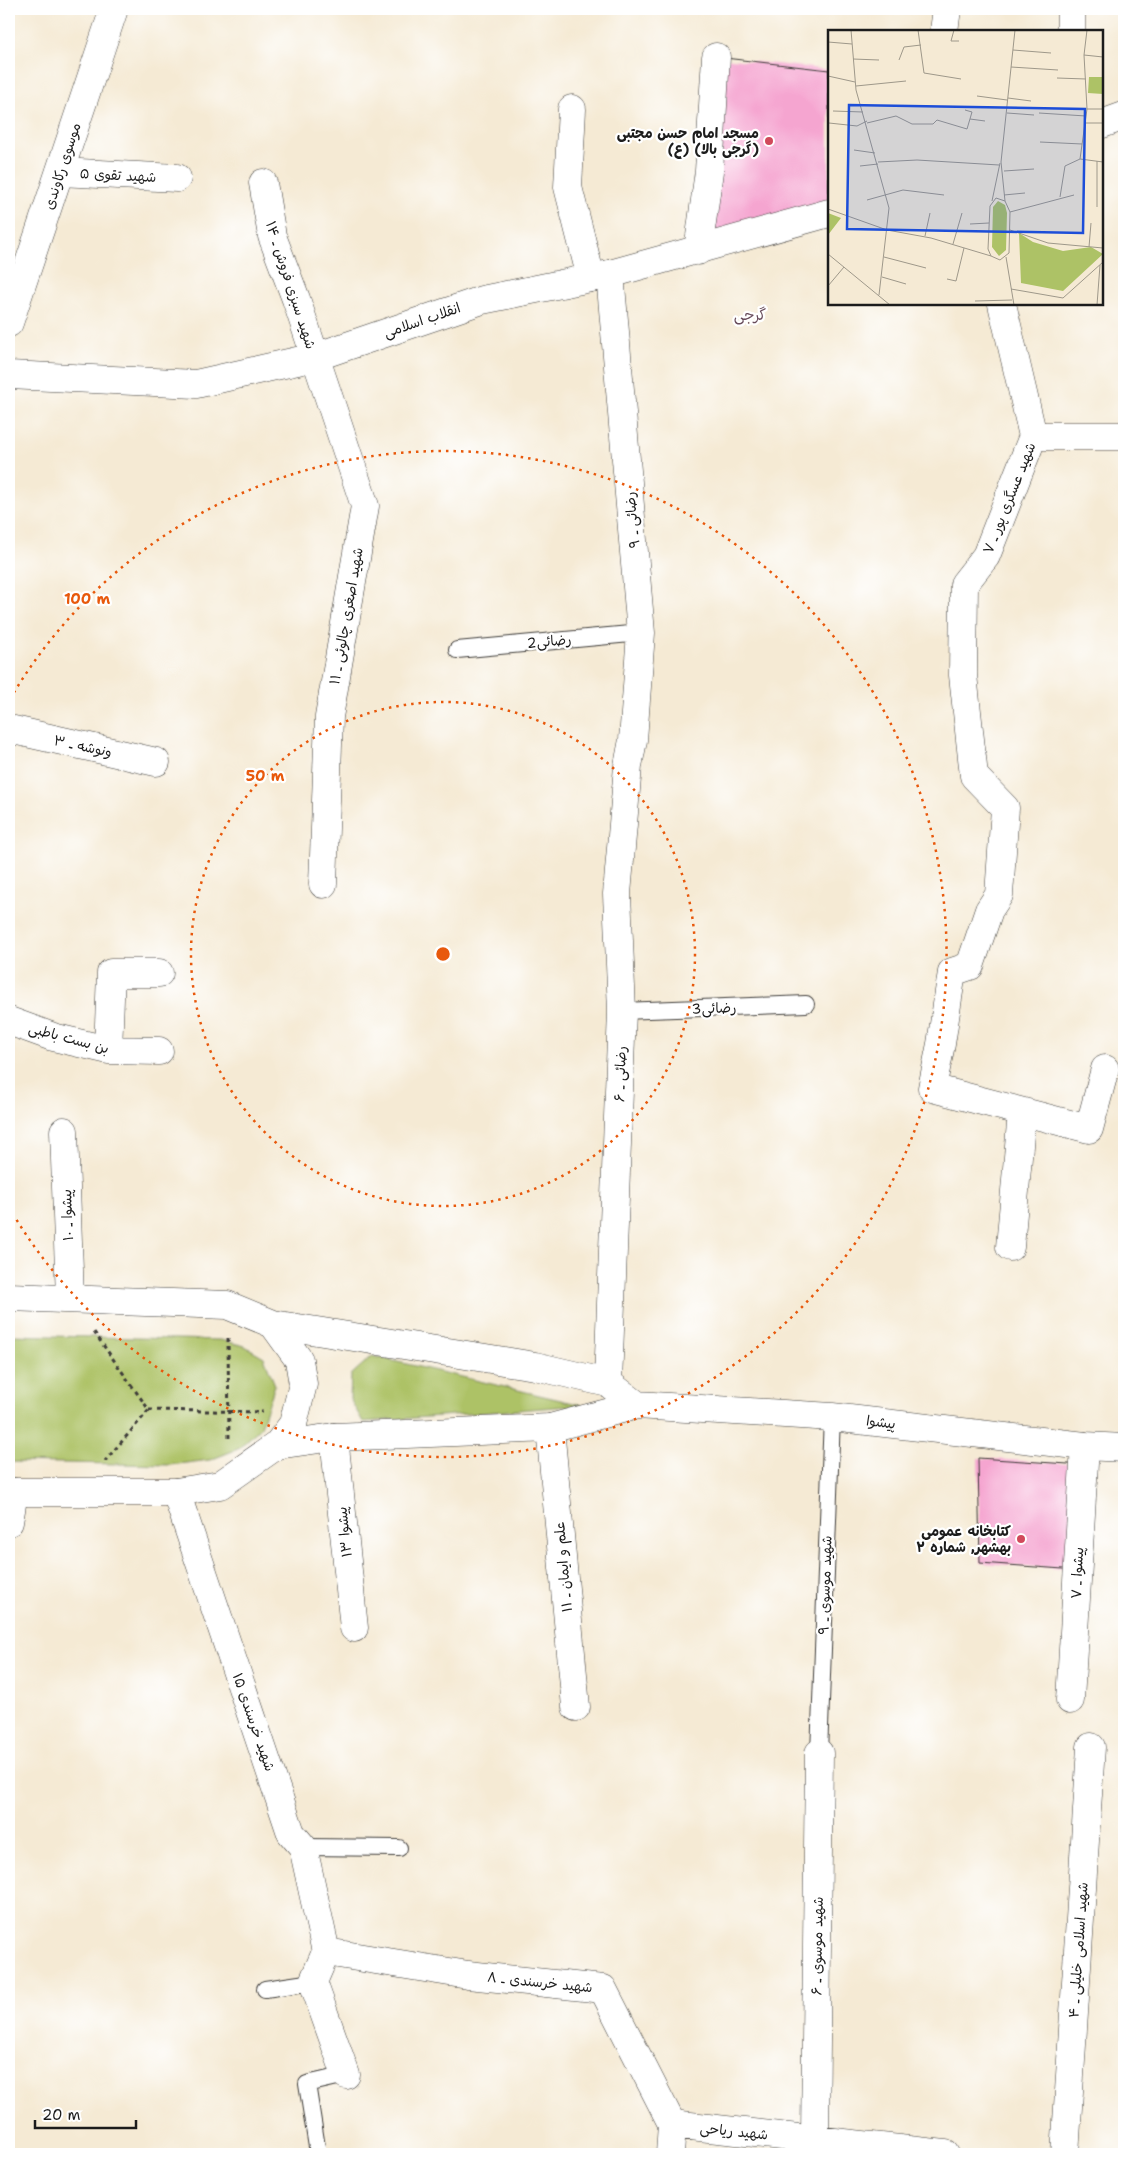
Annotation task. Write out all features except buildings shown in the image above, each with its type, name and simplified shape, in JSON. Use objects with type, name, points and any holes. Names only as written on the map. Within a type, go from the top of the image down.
[{"type":"street","name":"موسوی رکاوندی","points":[[9,323],[114,9]]},
{"type":"street","points":[[944,30],[947,9]]},
{"type":"street","points":[[1070,30],[1071,9]]},
{"type":"street","points":[[698,251],[707,189],[716,57]]},
{"type":"street","name":"رضائی ـ ۹","points":[[572,109],[568,188],[601,276],[641,633],[633,740],[628,766]]},
{"type":"street","points":[[1103,124],[1124,116]]},
{"type":"street","name":"شهید تقوی ۵","points":[[60,172],[177,178]]},
{"type":"street","name":"شهید سبزی فروش ـ ۱۴","points":[[263,183],[272,236],[315,357]]},
{"type":"street","name":"انقلاب اسلامی","points":[[9,375],[196,384],[315,357],[482,300],[601,276],[698,251],[828,213]]},
{"type":"street","name":"شهید عسگری پور ـ ۷","points":[[1002,305],[1033,436],[986,556],[964,584],[963,675],[974,776],[1005,808],[1000,895],[989,910],[970,966],[952,972],[932,1088],[1022,1112]]},
{"type":"street","name":"شهید اصغری چالوئی ـ ۱۱","points":[[315,357],[365,506],[329,717],[323,884]]},
{"type":"street","points":[[1033,436],[1124,436]]},
{"type":"street","name":"ونوشه ـ ۳","points":[[9,729],[156,762]]},
{"type":"street","name":"رضائی ـ ۶","points":[[608,1383],[622,1011],[617,894],[628,766]]},
{"type":"street","points":[[108,1050],[111,973],[159,973]]},
{"type":"street","name":"بن بست باطبی","points":[[9,1021],[53,1037],[108,1050],[159,1051]]},
{"type":"street","points":[[1010,1247],[1022,1112],[1089,1129],[1105,1069]]},
{"type":"street","name":"پیشوا ـ ۱۰","points":[[64,1131],[70,1298]]},
{"type":"street","points":[[9,1297],[227,1305],[273,1324],[535,1366],[608,1383],[637,1405]]},
{"type":"street","points":[[9,1522],[11,1492],[176,1492],[220,1485],[277,1445],[293,1424],[303,1384],[299,1360],[273,1324]]},
{"type":"street","name":"پیشوا","points":[[277,1445],[334,1437],[550,1428],[637,1405],[832,1417],[1084,1446],[1124,1448]]},
{"type":"street","name":"علم و ایمان ـ ۱۱","points":[[550,1428],[576,1707]]},
{"type":"street","name":"پیشوا ۱۳","points":[[334,1437],[354,1628]]},
{"type":"street","name":"پیشوا ـ ۷","points":[[1070,1700],[1084,1446]]},
{"type":"street","name":"شهید خرسندی ۱۵","points":[[176,1492],[291,1833],[303,1847],[326,1952]]},
{"type":"street","name":"شهید اسلامی خلیلی ـ ۴","points":[[1065,2154],[1091,1747]]},
{"type":"street","name":"شهید موسوی ـ ۶","points":[[815,2139],[819,1753]]},
{"type":"street","points":[[326,1952],[313,1982],[346,2075]]},
{"type":"street","name":"شهید خرسندی ـ ۸","points":[[326,1952],[468,1975],[603,1989],[672,2124]]},
{"type":"street","points":[[670,2154],[672,2124]]},
{"type":"street","name":"شهید ریاحی","points":[[672,2124],[945,2154]]},
{"type":"lane","name":"رضائی2","points":[[457,650],[641,633]]},
{"type":"lane","name":"رضائی3","points":[[622,1011],[806,1004]]},
{"type":"lane","name":"شهید موسوی ـ ۹","points":[[819,1753],[832,1417]]},
{"type":"lane","points":[[303,1847],[399,1848]]},
{"type":"lane","points":[[265,1989],[313,1982]]},
{"type":"lane","points":[[317,2147],[307,2084],[346,2075]]},
{"type":"path","points":[[70,1298],[149,1410]]},
{"type":"path","points":[[227,1305],[228,1480]]},
{"type":"path","points":[[149,1410],[229,1413],[296,1412]]},
{"type":"path","points":[[78,1492],[149,1410]]},
{"type":"green space","points":[[9,1335],[221,1340],[245,1346],[264,1357],[275,1385],[261,1427],[238,1449],[210,1460],[170,1465],[9,1462]]},
{"type":"green space","points":[[372,1356],[582,1405],[363,1422],[350,1399],[351,1375]]},
{"type":"place","name":"مسجد امام حسن مجتبی (ع) (گرجی بالا)","points":[[769,141]]},
{"type":"place","name":"کتابخانه عمومی بهشهر, شماره ۲","points":[[1021,1539]]},
{"type":"district","name":"گرجی","points":[[750,315]]}]
